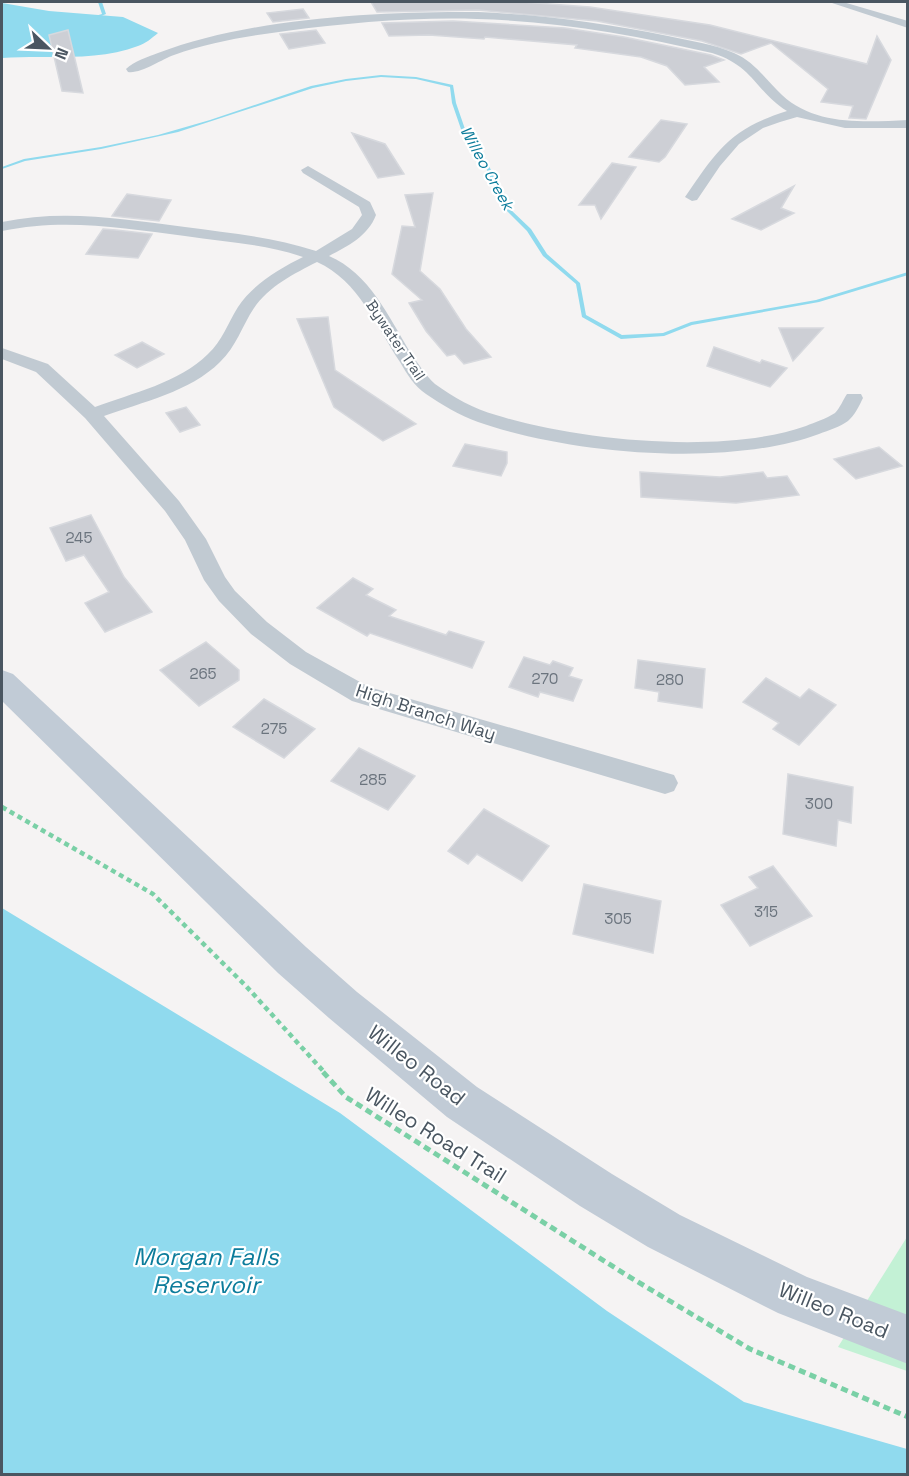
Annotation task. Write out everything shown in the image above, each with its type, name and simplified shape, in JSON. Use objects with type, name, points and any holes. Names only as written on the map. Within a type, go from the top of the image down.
[{"type":"street","points":[[834,2],[908,25]]},
{"type":"street","points":[[339,9],[347,21]]},
{"type":"street","points":[[132,69],[152,58],[243,34],[416,15],[477,16],[601,28],[724,52],[743,61],[759,74],[784,104],[798,112],[844,124],[908,124]]},
{"type":"street","points":[[692,197],[736,138],[758,124],[798,112]]},
{"type":"street","points":[[92,414],[172,384],[208,364],[224,349],[247,307],[260,290],[286,272],[354,235],[364,227],[369,215],[365,205],[308,170]]},
{"type":"street","name":"Bywater Trail","points":[[2,226],[50,218],[80,219],[259,241],[316,255],[333,263],[355,281],[426,385],[454,405],[491,420],[558,434],[624,444],[680,447],[746,444],[784,439],[816,429],[843,416],[854,398]]},
{"type":"street","name":"High Branch Way","points":[[2,353],[42,368],[54,376],[92,414],[172,506],[195,539],[215,580],[227,596],[259,628],[298,658],[361,694],[665,783]]},
{"type":"street","name":"Willeo Road","points":[[2,682],[292,960],[343,1005],[462,1102],[596,1190],[664,1231],[795,1296],[908,1340]]},
{"type":"path","name":"Willeo Road Trail","points":[[2,807],[153,894],[246,986],[346,1096],[628,1276],[750,1349],[908,1418]]},
{"type":"green space","points":[[907,1237],[907,1371],[838,1347]]},
{"type":"water","points":[[2,3],[49,11],[123,17],[158,33],[141,45],[106,54],[2,58]]},
{"type":"water","name":"Morgan Falls Reservoir","points":[[2,908],[340,1113],[607,1311],[744,1402],[907,1449],[907,1474],[2,1474]]},
{"type":"building","points":[[371,2],[523,2],[590,7],[710,25],[867,64],[877,36],[891,60],[866,119],[849,118],[853,106],[821,102],[828,89],[771,43],[741,54],[702,41],[597,21],[478,10],[377,12]]},
{"type":"building","points":[[303,9],[309,18],[273,22],[267,13]]},
{"type":"building","points":[[453,21],[565,28],[624,37],[711,55],[724,60],[704,67],[719,82],[685,85],[667,66],[641,57],[575,48],[577,45],[485,37],[484,39],[429,35],[389,36],[382,23]]},
{"type":"building","points":[[68,30],[83,93],[62,91],[49,35]]},
{"type":"building","points":[[316,30],[325,43],[289,49],[280,34]]},
{"type":"building","points":[[661,120],[687,124],[665,157],[659,162],[629,157]]},
{"type":"building","points":[[352,133],[385,144],[404,174],[378,178]]},
{"type":"building","points":[[612,163],[636,167],[601,219],[595,205],[579,205]]},
{"type":"building","points":[[794,186],[781,208],[794,213],[761,230],[732,219]]},
{"type":"building","points":[[433,193],[420,271],[440,289],[466,329],[491,357],[464,364],[455,354],[447,356],[426,331],[409,303],[422,300],[392,274],[402,226],[415,227],[405,195]]},
{"type":"building","points":[[127,194],[171,200],[159,221],[112,216]]},
{"type":"building","points":[[103,229],[152,234],[138,258],[86,254]]},
{"type":"building","points":[[328,317],[335,370],[416,424],[383,441],[334,407],[297,319]]},
{"type":"building","points":[[779,328],[823,328],[793,361]]},
{"type":"building","points":[[142,342],[164,354],[137,368],[115,355]]},
{"type":"building","points":[[714,347],[760,363],[762,360],[787,368],[770,387],[707,366]]},
{"type":"building","points":[[186,407],[200,425],[180,432],[166,413]]},
{"type":"building","points":[[465,444],[507,452],[507,463],[501,476],[453,466]]},
{"type":"building","points":[[879,447],[902,466],[856,479],[834,459]]},
{"type":"building","points":[[640,472],[720,477],[763,472],[767,478],[787,476],[799,495],[736,503],[641,497]]},
{"type":"building","points":[[91,515],[124,577],[152,612],[105,632],[85,603],[109,592],[84,555],[66,561],[50,528]]},
{"type":"building","points":[[353,578],[373,589],[366,595],[396,610],[389,616],[446,635],[449,631],[484,642],[472,668],[370,633],[367,636],[317,608]]},
{"type":"building","points":[[206,642],[239,670],[239,680],[199,706],[160,670]]},
{"type":"building","points":[[524,657],[550,665],[553,661],[573,668],[569,676],[582,680],[573,701],[540,692],[538,697],[509,687]]},
{"type":"building","points":[[638,660],[705,669],[702,708],[658,701],[659,692],[635,688]]},
{"type":"building","points":[[766,678],[800,698],[809,689],[836,705],[799,745],[773,729],[779,723],[743,702]]},
{"type":"building","points":[[264,699],[315,729],[284,758],[233,727]]},
{"type":"building","points":[[359,748],[415,776],[388,810],[331,781]]},
{"type":"building","points":[[788,774],[853,787],[851,823],[838,820],[836,846],[783,834]]},
{"type":"building","points":[[484,809],[549,846],[522,881],[477,854],[468,864],[448,851]]},
{"type":"building","points":[[773,866],[812,916],[750,946],[721,905],[758,888],[749,877]]},
{"type":"building","points":[[584,884],[661,901],[653,953],[573,934]]},
{"type":"waterway","points":[[96,17],[104,14],[100,2]]},
{"type":"waterway","name":"Willeo Creek","points":[[2,168],[24,160],[101,148],[177,131],[313,87],[381,76],[416,78],[452,86],[454,103],[464,132],[487,166],[508,210],[529,230],[545,255],[578,284],[584,316],[621,337],[664,334],[691,324],[817,301],[908,273]]}]
